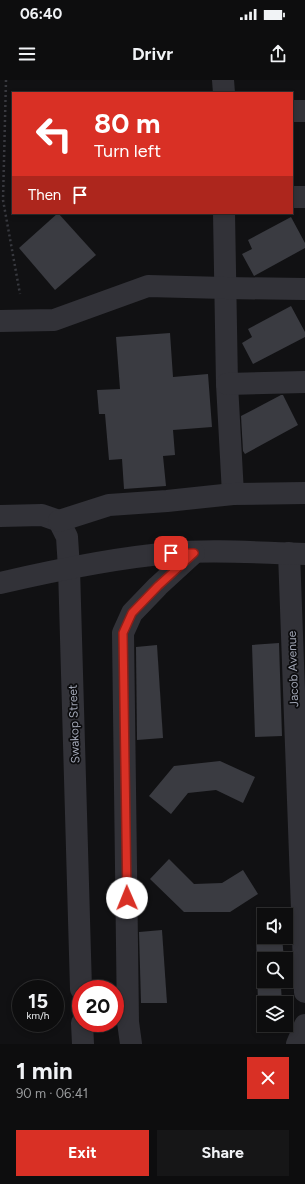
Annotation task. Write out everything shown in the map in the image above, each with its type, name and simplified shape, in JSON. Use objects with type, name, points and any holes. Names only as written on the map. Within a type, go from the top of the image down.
[{"type":"street","points":[[223,80],[224,92]]},
{"type":"street","points":[[293,111],[305,111]]},
{"type":"street","points":[[293,197],[305,197]]},
{"type":"street","points":[[224,214],[227,384],[233,494]]},
{"type":"street","points":[[0,321],[54,320],[148,286],[305,288]]},
{"type":"street","points":[[227,384],[305,382]]},
{"type":"street","points":[[0,516],[42,515],[58,521],[110,505],[233,494],[305,493]]},
{"type":"street","name":"Swakop Street","points":[[58,521],[67,537],[69,568],[81,980]]},
{"type":"street","points":[[0,583],[69,568],[171,553],[297,554]]},
{"type":"street","points":[[131,1044],[128,1022],[123,633],[132,613],[158,586],[194,553]]},
{"type":"street","name":"Jacob Avenue","points":[[297,554],[305,992]]},
{"type":"street","points":[[296,1044],[305,1024]]},
{"type":"street","points":[[82,1032],[83,1044]]},
{"type":"path","points":[[6,80],[1,200],[25,320]]},
{"type":"building","points":[[57,214],[59,214],[96,255],[55,290],[19,248]]},
{"type":"building","points":[[291,217],[305,243],[305,248],[254,276],[242,254],[252,249],[248,240]]},
{"type":"building","points":[[291,306],[305,332],[305,337],[253,364],[242,343],[252,337],[248,329]]},
{"type":"building","points":[[170,333],[173,377],[208,374],[212,427],[173,430],[175,455],[163,456],[166,486],[124,489],[122,459],[109,460],[105,414],[99,414],[97,390],[120,389],[116,337]]},
{"type":"building","points":[[283,395],[298,425],[245,454],[243,451],[241,416]]},
{"type":"building","points":[[279,643],[282,736],[255,737],[252,645]]},
{"type":"building","points":[[157,645],[163,738],[137,740],[136,647]]},
{"type":"building","points":[[220,761],[255,777],[243,803],[216,790],[188,793],[171,814],[149,796],[174,766]]},
{"type":"building","points":[[169,859],[194,884],[222,883],[243,870],[258,894],[230,912],[184,912],[150,879]]},
{"type":"building","points":[[162,930],[167,1003],[141,1003],[139,932]]},
{"type":"building","points":[[256,937],[257,944],[283,944],[283,952],[257,952],[257,970]]},
{"type":"building","points":[[258,988],[281,988],[282,996],[258,996]]},
{"type":"route","points":[[127,898],[123,633],[132,613],[158,586],[194,553],[171,553]]}]
